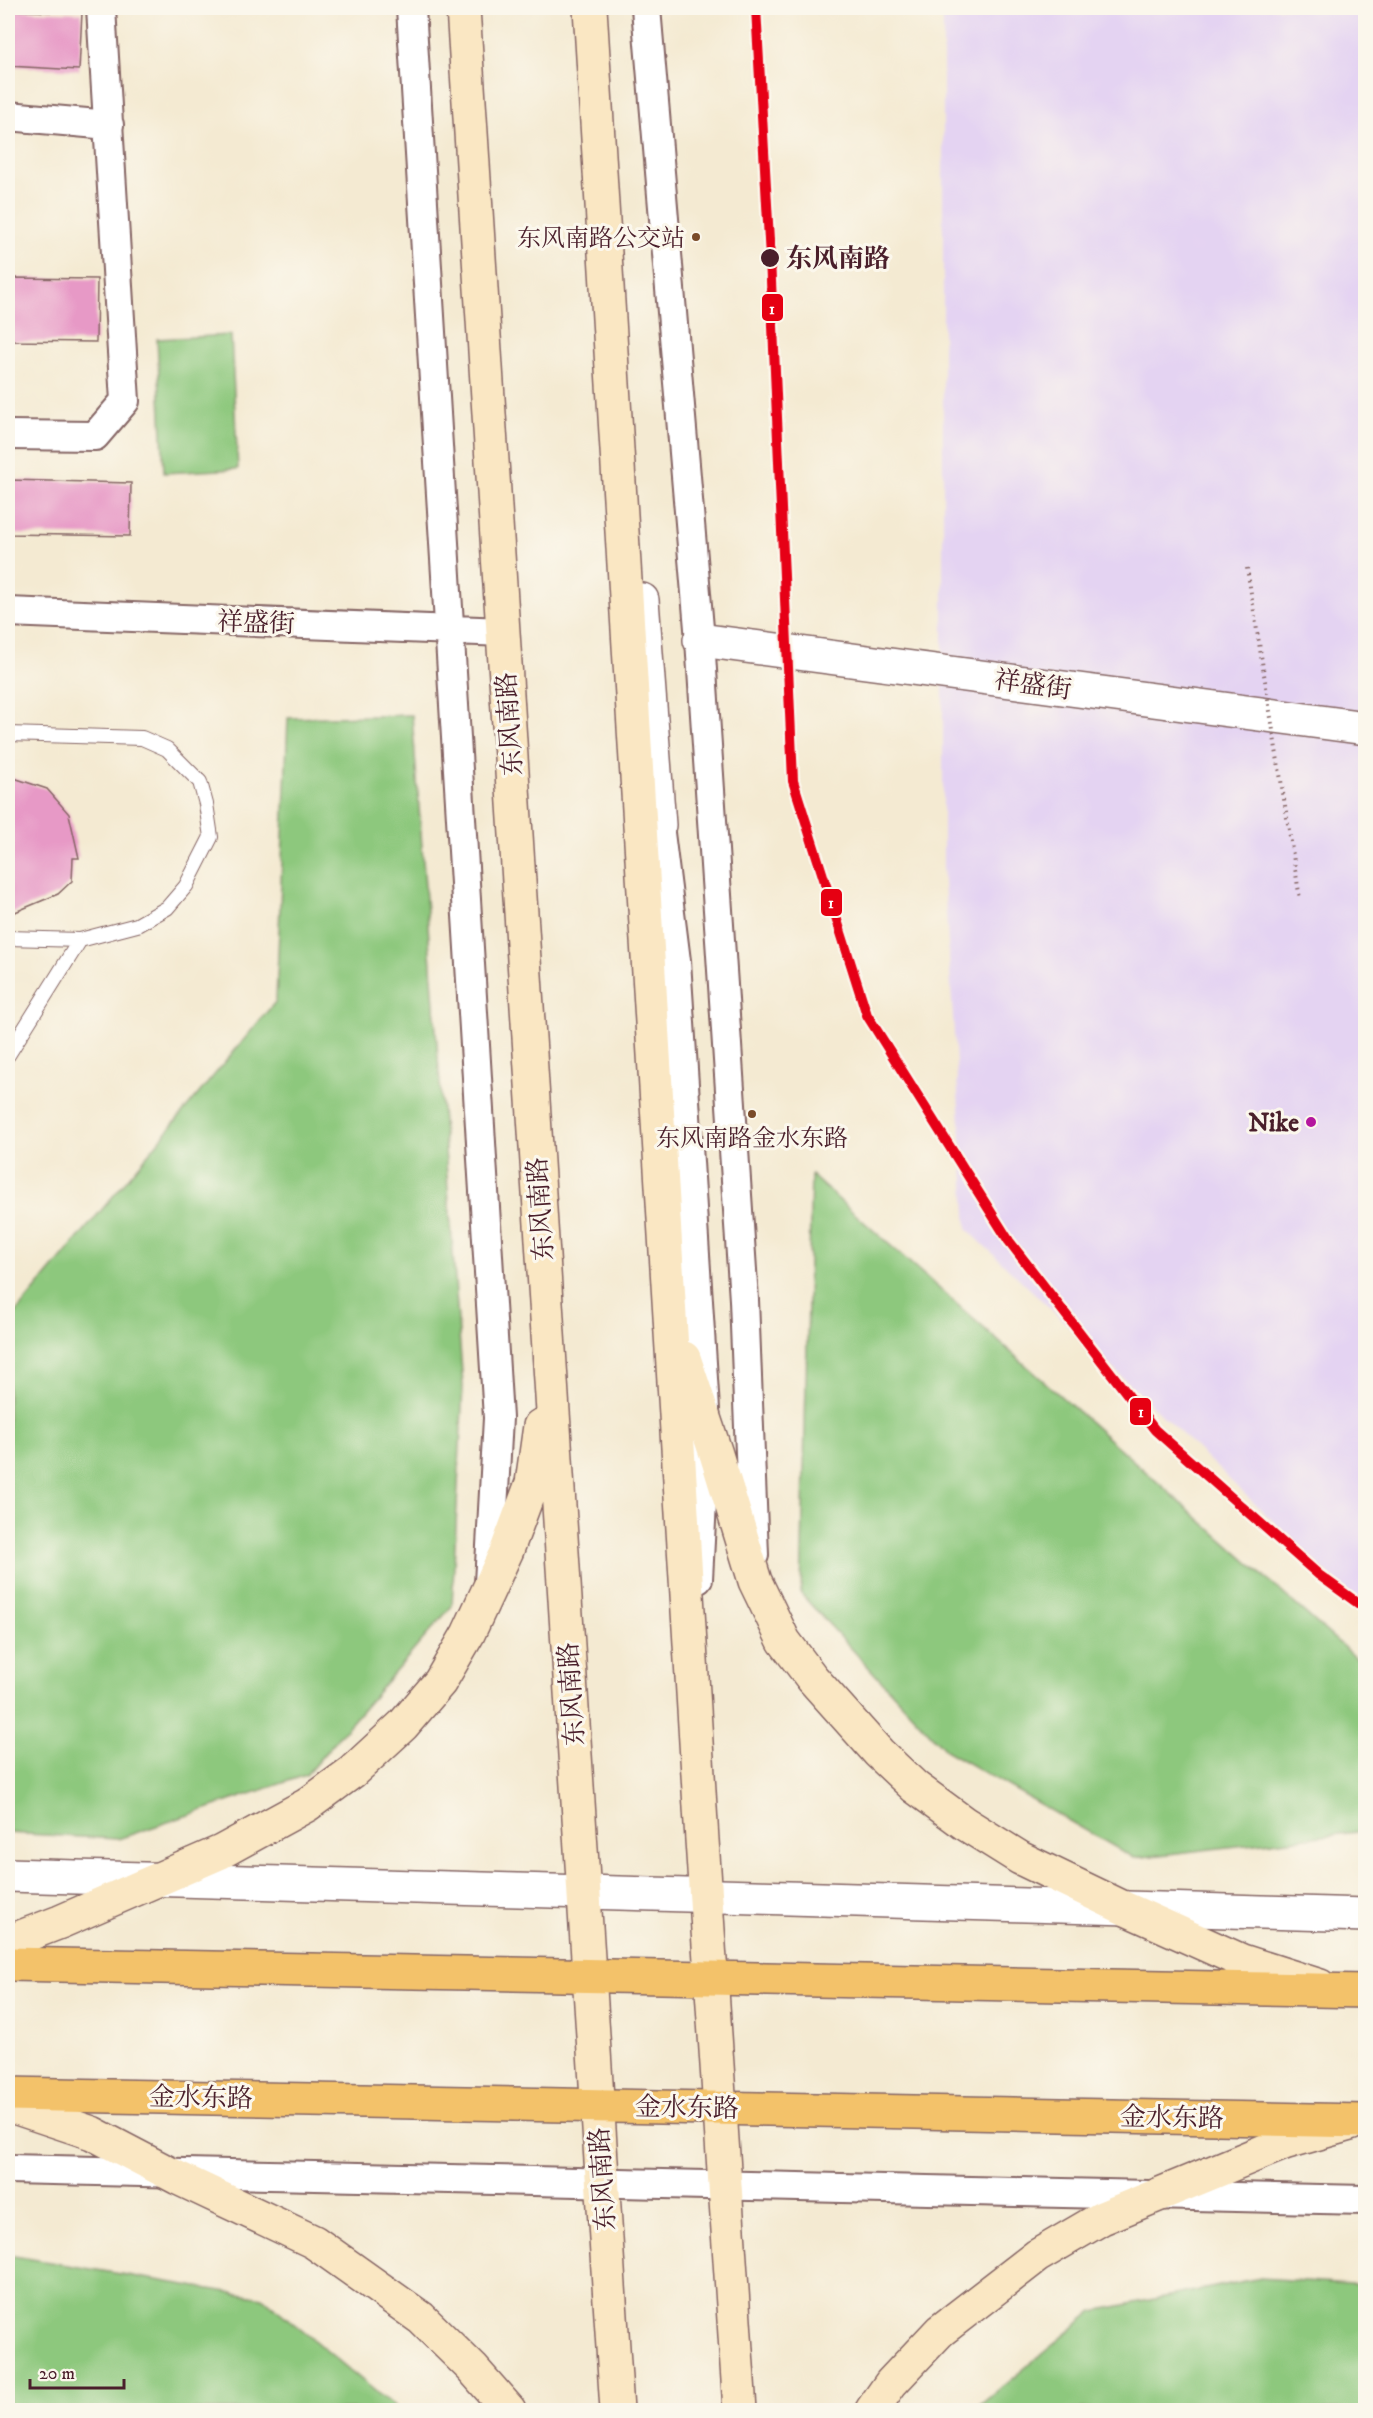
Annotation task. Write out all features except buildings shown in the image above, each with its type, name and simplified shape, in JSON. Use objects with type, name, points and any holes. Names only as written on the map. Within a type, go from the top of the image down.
[{"type":"main road","name":"东风南路","points":[[463,8],[617,2410]]},
{"type":"main road","points":[[592,8],[692,1683],[740,2410]]},
{"type":"main road","points":[[670,1318],[755,1581],[784,1641],[812,1678],[879,1753],[915,1786],[964,1823],[1020,1858],[1242,1961],[1333,1991]]},
{"type":"main road","points":[[8,1942],[60,1922],[221,1852],[307,1805],[352,1772],[404,1725],[440,1682],[468,1634],[489,1590],[532,1483],[550,1362]]},
{"type":"main road","points":[[8,1964],[1365,1991]]},
{"type":"main road","name":"金水东路","points":[[8,2094],[1363,2121]]},
{"type":"main road","points":[[8,2105],[92,2133],[166,2172],[314,2242],[421,2318],[472,2368],[509,2410]]},
{"type":"main road","points":[[872,2410],[891,2383],[940,2331],[1037,2256],[1101,2218],[1284,2143],[1363,2121]]},
{"type":"street","points":[[8,435],[95,436],[125,401],[101,8]]},
{"type":"street","points":[[411,8],[498,1418],[489,1590]]},
{"type":"street","points":[[592,8],[659,825],[676,961],[706,1425],[692,1683]]},
{"type":"street","points":[[646,8],[700,640],[744,1300],[755,1581]]},
{"type":"street","points":[[8,116],[109,124]]},
{"type":"street","name":"祥盛街","points":[[8,612],[504,632]]},
{"type":"street","name":"祥盛街","points":[[700,640],[1365,728]]},
{"type":"street","points":[[8,1875],[1365,1915]]},
{"type":"street","points":[[8,2169],[1365,2200]]},
{"type":"lane","points":[[8,734],[141,738],[167,749],[200,782],[211,837],[186,886],[167,908],[136,925],[80,940],[8,938]]},
{"type":"lane","points":[[8,1055],[80,940]]},
{"type":"path","points":[[1247,568],[1300,899]]},
{"type":"shaded area","points":[[943,8],[1365,8],[1365,1609],[967,1229],[943,867]]},
{"type":"green space","points":[[231,335],[238,469],[164,473],[157,339]]},
{"type":"green space","points":[[412,715],[463,1386],[452,1606],[306,1775],[118,1839],[8,1833],[8,1322],[276,1001],[288,718]]},
{"type":"green space","points":[[811,1175],[1365,1666],[1365,1831],[1134,1858],[945,1750],[801,1594]]},
{"type":"green space","points":[[8,2255],[263,2298],[398,2410],[8,2410]]},
{"type":"green space","points":[[1260,2278],[1365,2285],[1365,2410],[974,2410],[1094,2311]]},
{"type":"transit line","name":"1","points":[[756,8],[770,258],[793,781],[867,1015],[1009,1241],[1155,1430],[1319,1575],[1366,1609]]},
{"type":"place","name":"东风南路公交站","points":[[696,237]]},
{"type":"place","name":"东风南路","points":[[770,258]]},
{"type":"place","name":"东风南路金水东路","points":[[752,1114]]},
{"type":"place","name":"Nike","points":[[1311,1122]]}]
